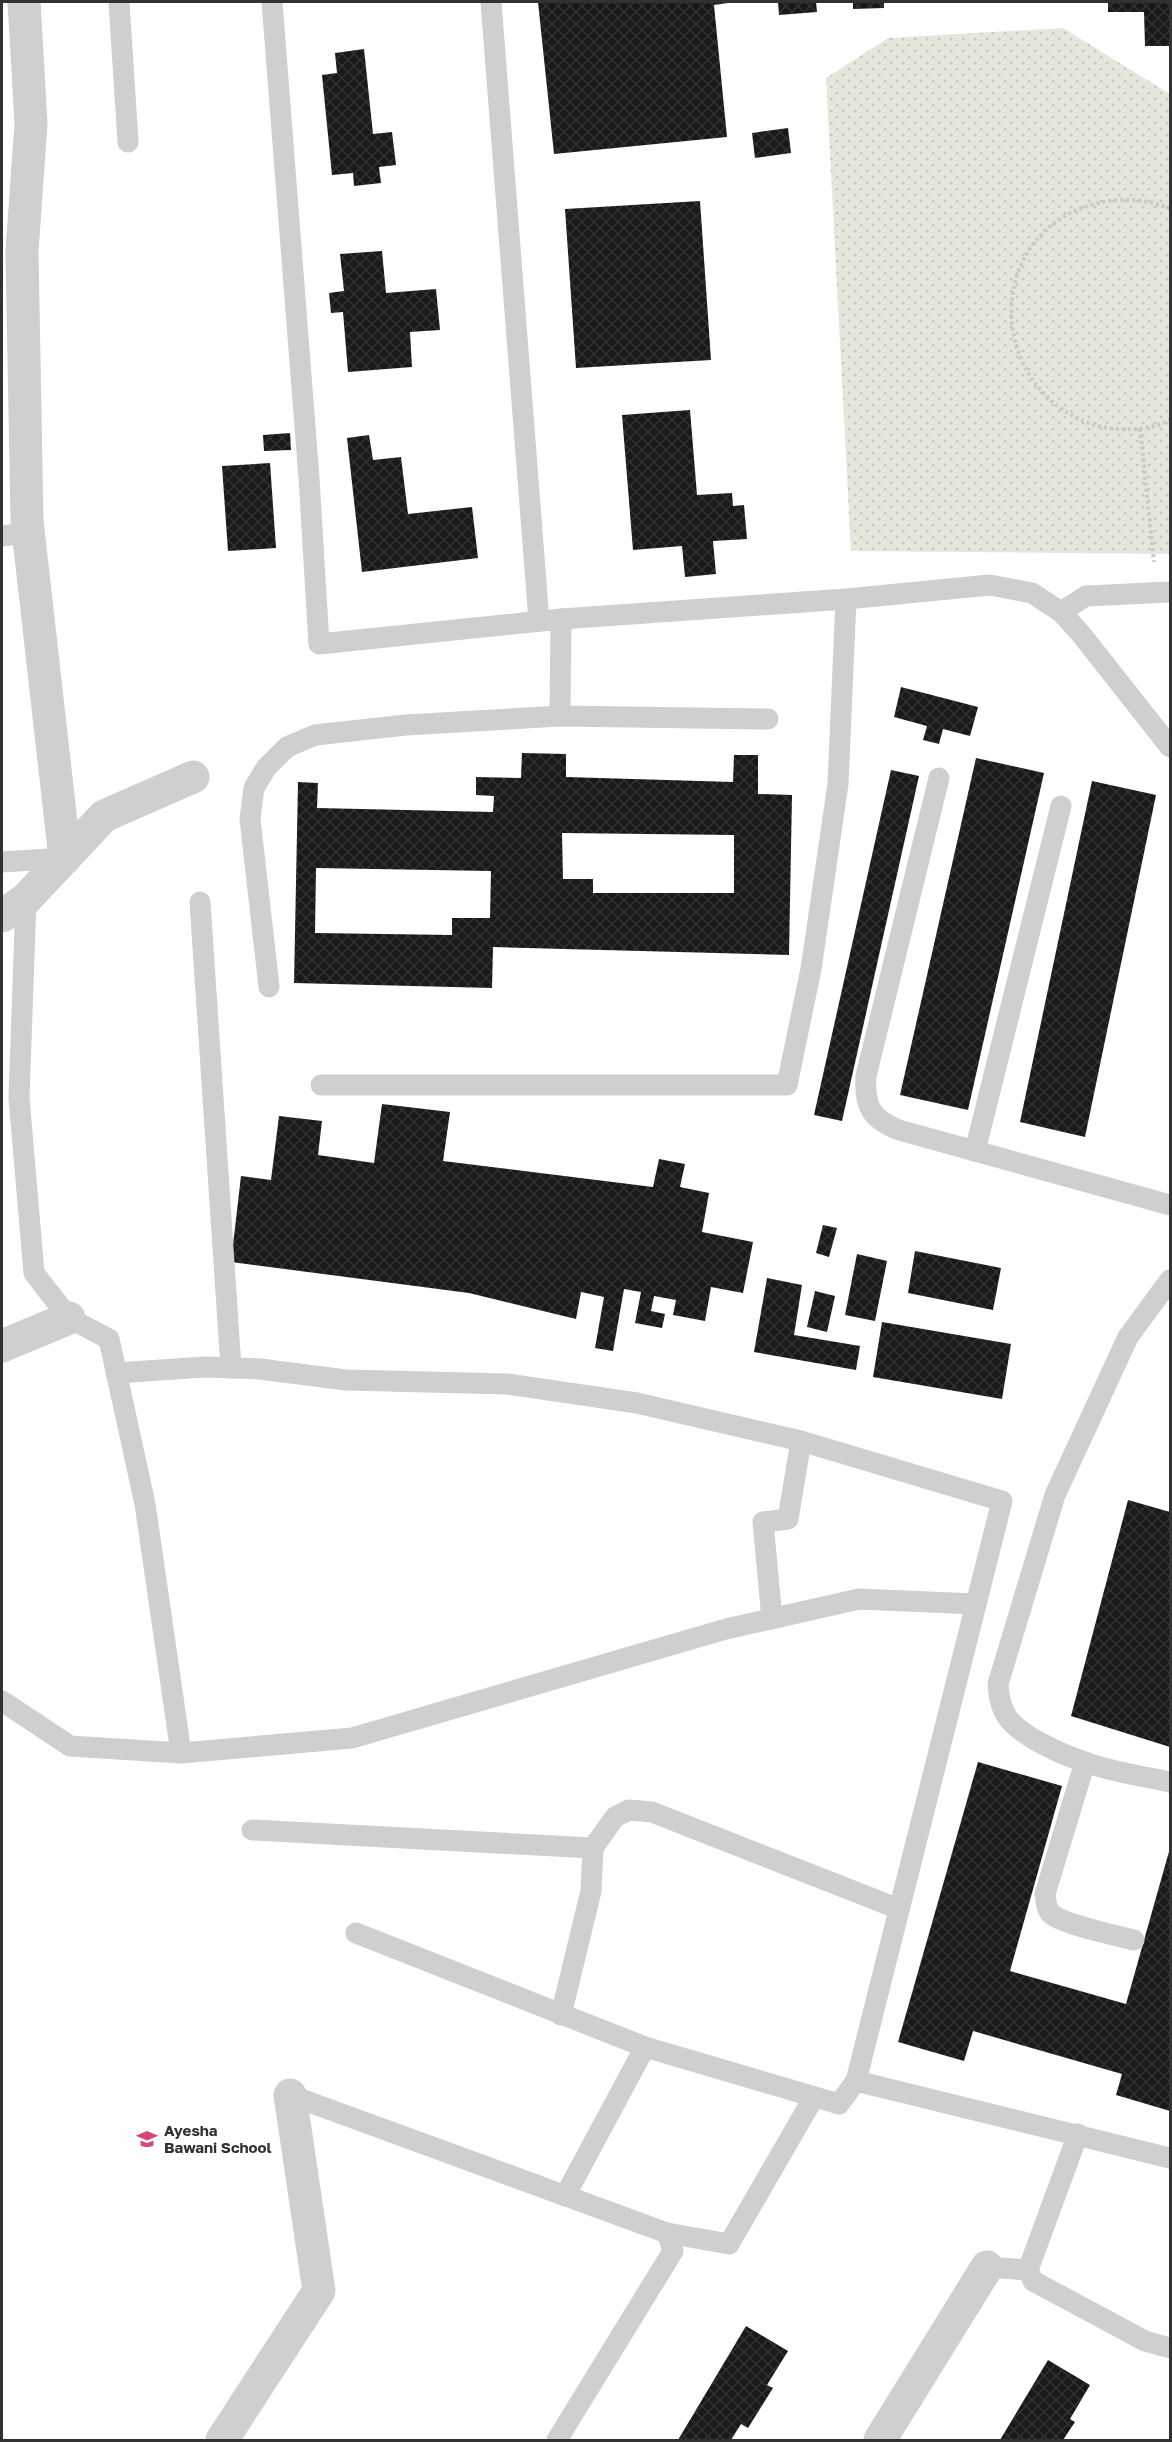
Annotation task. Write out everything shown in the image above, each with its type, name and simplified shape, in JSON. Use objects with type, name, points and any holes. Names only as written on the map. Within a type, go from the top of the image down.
[{"type":"street","points":[[24,2],[31,123],[22,251],[15,534],[64,858]]},
{"type":"street","points":[[14,907],[104,816],[193,777]]},
{"type":"street","points":[[2,1346],[69,1318]]},
{"type":"street","points":[[222,2440],[319,2291],[290,2095]]},
{"type":"street","points":[[880,2440],[987,2267]]},
{"type":"lane","points":[[119,2],[128,142]]},
{"type":"lane","points":[[272,2],[309,478],[319,644],[538,621],[846,599],[990,585],[1032,593],[1061,612],[1170,747]]},
{"type":"lane","points":[[491,2],[538,621]]},
{"type":"lane","points":[[1061,612],[1086,596],[1164,592]]},
{"type":"lane","points":[[321,1085],[787,1084],[811,969],[838,784],[846,599]]},
{"type":"lane","points":[[560,716],[561,619]]},
{"type":"lane","points":[[269,987],[250,819],[254,788],[266,768],[288,747],[315,735],[394,726],[560,716],[768,719]]},
{"type":"lane","points":[[939,778],[866,1077],[865,1095],[870,1110],[882,1124],[1170,1205]]},
{"type":"lane","points":[[975,1151],[1061,806]]},
{"type":"lane","points":[[2,862],[64,858]]},
{"type":"lane","points":[[200,902],[231,1368]]},
{"type":"lane","points":[[14,907],[19,1098],[34,1274],[69,1318],[109,1339],[144,1504],[182,1753]]},
{"type":"lane","points":[[1170,1280],[1128,1336],[1055,1495],[998,1684],[999,1701],[1007,1717],[1019,1729],[1085,1762],[1170,1782]]},
{"type":"lane","points":[[116,1373],[205,1367],[346,1380],[507,1384],[638,1404],[801,1441],[1002,1501],[856,2081],[839,2104],[645,2048],[356,1933]]},
{"type":"lane","points":[[772,1619],[763,1522],[788,1519],[801,1441]]},
{"type":"lane","points":[[2,1701],[70,1746],[182,1753],[352,1738],[715,1632],[859,1599],[976,1604]]},
{"type":"lane","points":[[1085,1762],[1045,1894],[1047,1906],[1050,1912],[1067,1922],[1134,1940]]},
{"type":"lane","points":[[561,2015],[591,1891],[593,1848],[615,1817],[630,1810],[652,1812],[899,1909]]},
{"type":"lane","points":[[252,1830],[593,1848]]},
{"type":"lane","points":[[564,2196],[645,2048]]},
{"type":"lane","points":[[856,2081],[1170,2158]]},
{"type":"lane","points":[[290,2095],[667,2233],[729,2244],[814,2097]]},
{"type":"lane","points":[[1078,2134],[1028,2270],[1034,2282],[1145,2341],[1170,2348]]},
{"type":"lane","points":[[557,2440],[674,2251],[667,2233]]},
{"type":"lane","points":[[987,2267],[1028,2270]]},
{"type":"path","points":[[1170,209],[1138,200],[1112,200],[1087,206],[1064,217],[1043,233],[1027,254],[1016,277],[1011,302],[1011,328],[1017,353],[1029,376],[1045,396],[1065,412],[1089,423],[1114,429],[1140,429],[1170,420]]},
{"type":"path","points":[[1140,429],[1164,592]]},
{"type":"shaded area","points":[[1063,28],[1170,94],[1170,554],[851,551],[826,78],[888,38]]},
{"type":"building","points":[[538,2],[735,2],[714,5],[727,137],[554,154]]},
{"type":"building","points":[[778,2],[816,2],[817,12],[779,15]]},
{"type":"building","points":[[853,2],[884,2],[884,8],[853,9]]},
{"type":"building","points":[[1108,2],[1170,2],[1170,46],[1145,46],[1144,12],[1108,12]]},
{"type":"building","points":[[364,49],[373,134],[392,132],[396,165],[379,167],[381,183],[354,186],[353,173],[332,175],[322,75],[337,73],[335,53]]},
{"type":"building","points":[[788,128],[791,153],[755,158],[752,133]]},
{"type":"building","points":[[700,201],[711,360],[576,368],[565,209]]},
{"type":"building","points":[[382,251],[386,293],[436,289],[440,330],[410,332],[412,367],[348,372],[343,312],[331,313],[329,293],[344,291],[340,254]]},
{"type":"building","points":[[690,410],[697,495],[732,493],[733,506],[744,505],[747,539],[713,541],[716,574],[685,577],[682,546],[633,550],[622,415]]},
{"type":"building","points":[[290,433],[291,450],[264,451],[263,435]]},
{"type":"building","points":[[369,435],[373,460],[401,457],[408,514],[472,507],[478,558],[362,572],[347,438]]},
{"type":"building","points":[[270,463],[276,548],[228,551],[222,466]]},
{"type":"building","points":[[901,687],[978,707],[970,736],[943,729],[939,744],[923,740],[927,726],[894,717]]},
{"type":"building","points":[[522,753],[566,754],[566,777],[733,782],[734,755],[758,755],[758,794],[792,795],[789,955],[493,947],[492,988],[294,983],[298,782],[318,783],[317,808],[493,812],[494,796],[476,795],[476,777],[521,778]],"holes":[[[562,833],[734,835],[734,893],[593,893],[593,879],[563,879]],[[316,868],[491,871],[490,918],[452,918],[452,935],[315,933]]]},
{"type":"building","points":[[976,758],[1044,773],[968,1110],[900,1095]]},
{"type":"building","points":[[891,770],[919,776],[842,1121],[814,1115]]},
{"type":"building","points":[[1092,781],[1156,795],[1085,1137],[1020,1122]]},
{"type":"building","points":[[382,1104],[450,1112],[443,1161],[653,1187],[659,1159],[685,1164],[680,1187],[709,1193],[702,1232],[753,1242],[743,1293],[711,1287],[705,1321],[673,1315],[676,1300],[654,1296],[651,1311],[665,1314],[662,1328],[635,1323],[641,1292],[624,1289],[613,1351],[595,1348],[604,1297],[581,1292],[576,1319],[469,1293],[231,1262],[241,1176],[271,1180],[279,1116],[322,1121],[318,1155],[374,1163]]},
{"type":"building","points":[[823,1225],[837,1228],[829,1257],[816,1253]]},
{"type":"building","points":[[915,1251],[1001,1268],[993,1310],[908,1293]]},
{"type":"building","points":[[857,1254],[887,1261],[875,1321],[845,1315]]},
{"type":"building","points":[[767,1278],[802,1285],[794,1335],[860,1346],[856,1370],[754,1352]]},
{"type":"building","points":[[815,1291],[835,1296],[827,1332],[807,1327]]},
{"type":"building","points":[[882,1322],[1011,1344],[1002,1399],[873,1377]]},
{"type":"building","points":[[1128,1500],[1170,1512],[1170,1747],[1071,1716]]},
{"type":"building","points":[[978,1762],[1062,1786],[1010,1971],[1126,2004],[1170,1848],[1170,2111],[1116,2095],[1122,2074],[973,2031],[964,2061],[898,2042]]},
{"type":"building","points":[[746,2326],[788,2351],[767,2385],[773,2388],[748,2428],[741,2424],[731,2440],[678,2440]]},
{"type":"building","points":[[1048,2360],[1090,2385],[1070,2419],[1075,2422],[1063,2440],[1000,2440]]},
{"type":"place","name":"Ayesha Bawani School","points":[[147,2139]]}]
